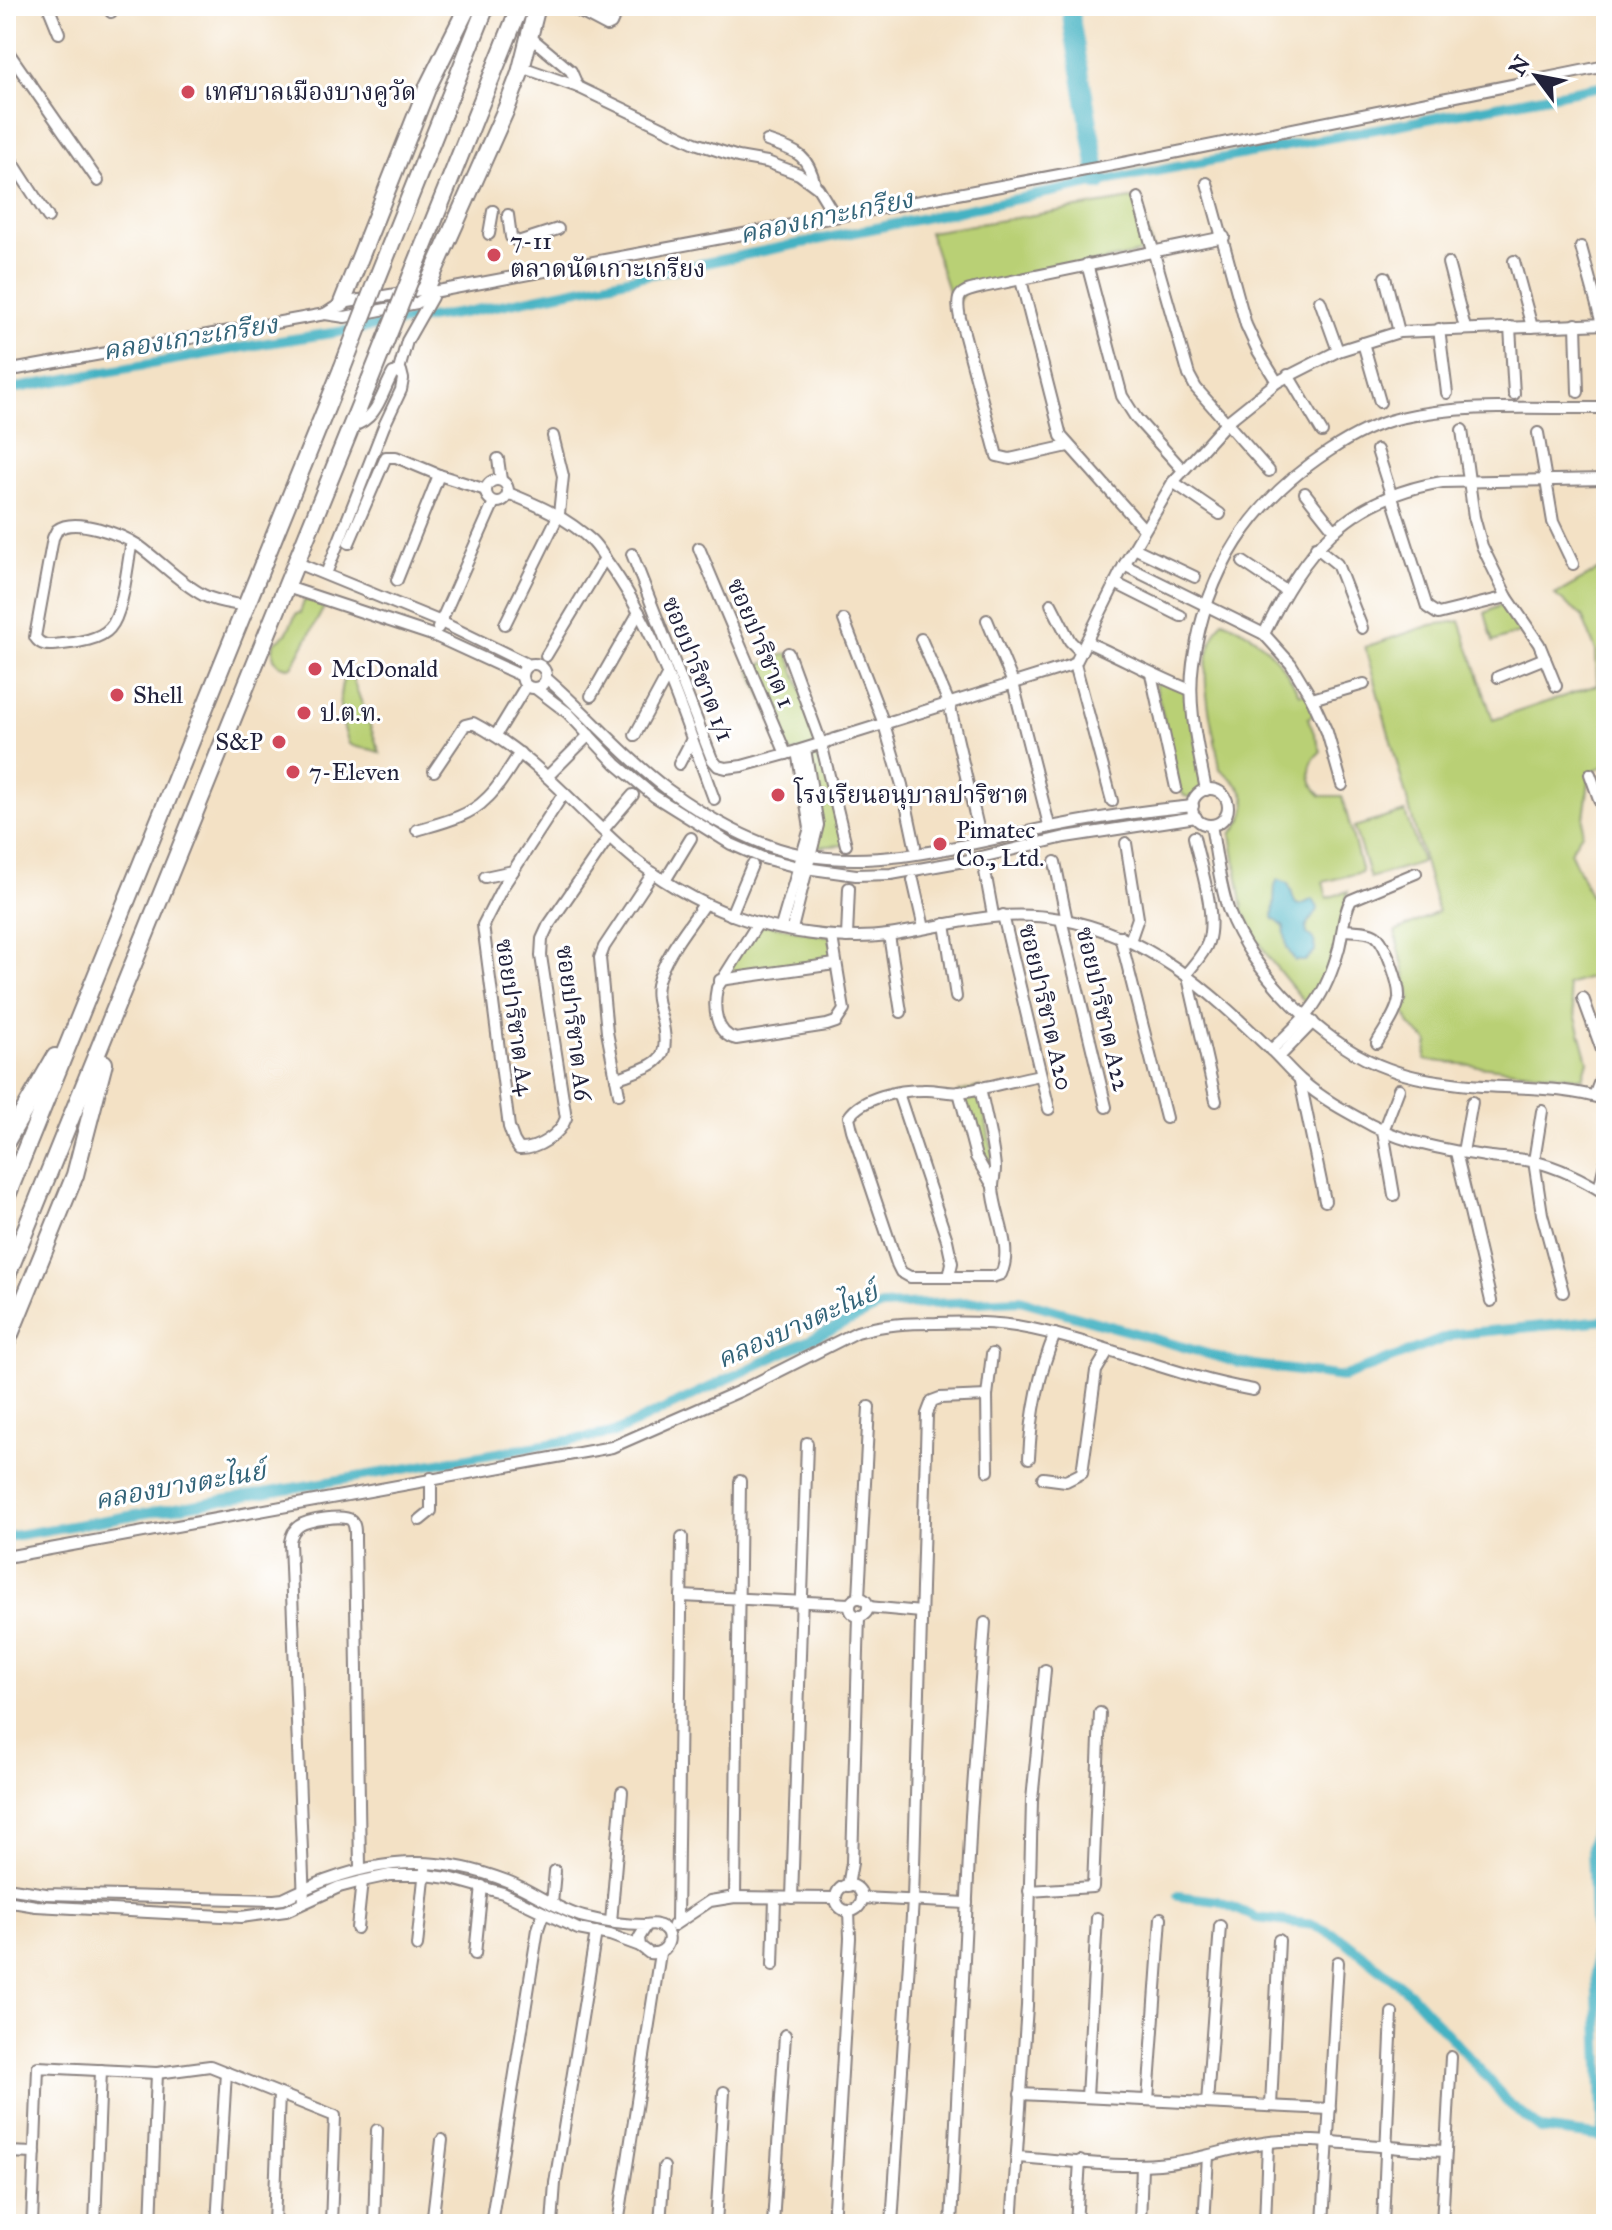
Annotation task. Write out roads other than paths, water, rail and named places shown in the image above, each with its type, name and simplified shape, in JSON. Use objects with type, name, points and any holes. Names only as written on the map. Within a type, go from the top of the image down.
[{"type":"main road","points":[[342,303],[428,86],[468,6]]},
{"type":"main road","points":[[6,1198],[486,6]]},
{"type":"main road","points":[[6,1278],[520,6]]},
{"type":"main road","points":[[431,291],[522,67],[537,6]]},
{"type":"main road","points":[[428,86],[451,96]]},
{"type":"main road","points":[[489,86],[512,92]]},
{"type":"main road","points":[[6,1142],[89,997]]},
{"type":"main road","points":[[6,1344],[75,1175],[118,1005]]},
{"type":"main road","points":[[41,1193],[52,1177],[61,1174],[67,1181],[63,1201]]},
{"type":"street","points":[[48,6],[59,33]]},
{"type":"street","points":[[569,6],[607,26],[611,24],[619,6]]},
{"type":"street","points":[[529,36],[571,71],[578,87]]},
{"type":"street","points":[[6,49],[98,181]]},
{"type":"street","points":[[6,371],[325,314],[342,303],[431,291],[1103,166],[1606,66]]},
{"type":"street","points":[[522,67],[578,87],[695,143],[799,174],[824,195],[835,216]]},
{"type":"street","points":[[767,141],[797,152],[807,160],[815,185]]},
{"type":"street","points":[[6,152],[48,217]]},
{"type":"street","points":[[1207,183],[1246,325],[1277,382]]},
{"type":"street","points":[[1138,198],[1189,375],[1196,388],[1269,471]]},
{"type":"street","points":[[489,234],[493,211]]},
{"type":"street","points":[[508,215],[511,237],[518,242],[558,229]]},
{"type":"street","points":[[1068,446],[1003,459],[997,456],[957,303],[965,291],[1224,237]]},
{"type":"street","points":[[1112,801],[1075,664],[1143,528],[1182,469],[1227,422],[1277,382],[1338,351],[1399,332],[1604,324],[1581,247]]},
{"type":"street","points":[[1514,261],[1532,327]]},
{"type":"street","points":[[1448,263],[1465,328]]},
{"type":"street","points":[[1087,264],[1122,396],[1136,418],[1182,469]]},
{"type":"street","points":[[1385,277],[1399,332]]},
{"type":"street","points":[[1021,280],[1057,423],[1068,446],[1143,528]]},
{"type":"street","points":[[352,426],[363,423],[374,412],[390,377],[399,370],[407,341],[424,312],[431,291]]},
{"type":"street","points":[[325,314],[345,317],[417,303],[431,291]]},
{"type":"street","points":[[1320,301],[1338,351]]},
{"type":"street","points":[[1576,324],[1578,392]]},
{"type":"street","points":[[1510,327],[1514,394]]},
{"type":"street","points":[[1439,329],[1447,393]]},
{"type":"street","points":[[1363,343],[1380,402]]},
{"type":"street","points":[[326,574],[401,390],[403,379],[399,370]]},
{"type":"street","points":[[1288,375],[1322,432]]},
{"type":"street","points":[[1206,790],[1191,702],[1193,665],[1205,605],[1231,548],[1245,526],[1300,470],[1351,437],[1398,419],[1467,409],[1606,408]]},
{"type":"street","points":[[1462,430],[1474,517],[1482,546],[1507,597],[1534,634],[1556,686]]},
{"type":"street","points":[[1538,433],[1553,522],[1573,564]]},
{"type":"street","points":[[505,624],[559,514],[563,476],[553,436]]},
{"type":"street","points":[[1377,450],[1427,607],[1438,614],[1507,597]]},
{"type":"street","points":[[349,543],[382,460],[386,457],[396,457],[486,490]]},
{"type":"street","points":[[498,459],[501,480],[508,493]]},
{"type":"street","points":[[397,580],[439,475]]},
{"type":"street","points":[[1264,634],[1286,591],[1316,547],[1348,520],[1392,495],[1418,486],[1469,480],[1606,479]]},
{"type":"street","points":[[494,502],[486,490],[494,480],[501,480]]},
{"type":"street","points":[[1173,482],[1220,514]]},
{"type":"street","points":[[508,493],[559,514],[593,542],[628,591],[667,676],[714,799]]},
{"type":"street","points":[[494,502],[503,500],[508,493]]},
{"type":"street","points":[[1305,493],[1335,531]]},
{"type":"street","points":[[435,636],[494,502]]},
{"type":"street","points":[[132,542],[116,618],[107,632],[74,643],[44,646],[38,642],[35,637],[49,556],[57,530],[69,525],[91,526],[132,542],[205,596],[246,606]]},
{"type":"street","points":[[1316,547],[1337,564],[1362,628]]},
{"type":"street","name":"ซอยปาริชาต 1","points":[[699,548],[796,751],[810,828],[807,855],[786,928]]},
{"type":"street","points":[[1134,548],[1195,577]]},
{"type":"street","name":"ซอยปาริชาต 1/1","points":[[632,554],[712,759],[718,766],[726,768],[796,751],[1075,664]]},
{"type":"street","points":[[546,656],[605,558]]},
{"type":"street","points":[[1243,562],[1286,591]]},
{"type":"street","points":[[297,563],[441,622],[529,665],[541,666],[546,678],[667,789],[746,836],[807,855],[888,859],[926,854],[1061,825],[1194,811]]},
{"type":"street","points":[[1124,565],[1264,634],[1291,664],[1312,699],[1327,732],[1342,785]]},
{"type":"street","points":[[1115,583],[1181,616]]},
{"type":"street","points":[[287,587],[435,636],[522,676],[529,688],[551,698],[616,764],[654,796],[731,844],[763,858],[802,868],[856,875],[891,874],[1194,811]]},
{"type":"street","points":[[1051,604],[1070,641],[1141,666],[1151,674],[1188,689]]},
{"type":"street","points":[[591,696],[639,612]]},
{"type":"street","points":[[844,620],[884,724],[902,785],[915,846]]},
{"type":"street","points":[[987,620],[1013,683],[1048,821]]},
{"type":"street","points":[[921,639],[949,703],[979,832]]},
{"type":"street","points":[[788,653],[821,743],[846,845]]},
{"type":"street","points":[[1498,677],[1545,658]]},
{"type":"street","points":[[522,676],[529,665]]},
{"type":"street","points":[[1151,674],[1176,788]]},
{"type":"street","points":[[635,735],[667,676]]},
{"type":"street","points":[[496,735],[529,688],[544,683],[546,678]]},
{"type":"street","points":[[1312,699],[1364,684]]},
{"type":"street","points":[[434,771],[465,725],[473,723],[520,753],[653,873],[704,904],[758,923],[847,937],[889,935],[998,915],[1064,920],[1125,938],[1187,973],[1300,1081],[1383,1131],[1459,1152],[1534,1161],[1562,1170],[1602,1192],[1606,1160]]},
{"type":"street","points":[[547,777],[589,735]]},
{"type":"street","points":[[679,764],[692,739]]},
{"type":"street","points":[[417,830],[478,807],[520,753]]},
{"type":"street","points":[[1590,774],[1606,818]]},
{"type":"street","points":[[1206,790],[1219,791],[1227,801],[1227,814],[1223,820],[1211,825],[1199,821],[1194,811],[1197,796],[1206,790]]},
{"type":"street","name":"ซอยปาริชาต A4","points":[[509,1127],[483,925],[513,871],[564,793]]},
{"type":"street","name":"ซอยปาริชาต A6","points":[[509,1127],[519,1149],[529,1149],[554,1135],[566,1118],[541,956],[542,939],[606,833],[633,795]]},
{"type":"street","points":[[1211,825],[1229,911],[1248,950],[1266,975],[1310,1020],[1353,1052],[1387,1069],[1425,1079],[1554,1090],[1606,1100]]},
{"type":"street","points":[[1194,837],[1210,915],[1210,931],[1207,945],[1187,973],[1216,1101]]},
{"type":"street","points":[[666,879],[691,838]]},
{"type":"street","points":[[1126,843],[1138,918],[1125,938],[1166,1118]]},
{"type":"street","name":"ซอยปาริชาต A22","points":[[1055,862],[1064,920],[1106,1107]]},
{"type":"street","points":[[731,915],[752,865]]},
{"type":"street","name":"ซอยปาริชาต A20","points":[[984,866],[1049,1109]]},
{"type":"street","points":[[485,877],[513,871]]},
{"type":"street","points":[[619,1094],[607,1032],[600,958],[604,947],[653,873]]},
{"type":"street","points":[[1275,1054],[1310,1020],[1329,982],[1351,900],[1416,873]]},
{"type":"street","points":[[913,880],[924,928]]},
{"type":"street","points":[[847,937],[849,888]]},
{"type":"street","points":[[616,1079],[656,1063],[663,1057],[666,1044],[656,998],[661,973],[704,904]]},
{"type":"street","points":[[758,923],[720,980],[715,996],[720,1030],[726,1037],[736,1039],[836,1022],[844,1010],[832,937]]},
{"type":"street","points":[[945,924],[956,997]]},
{"type":"street","points":[[1344,930],[1377,936],[1386,951],[1397,983],[1397,1004],[1377,1043]]},
{"type":"street","points":[[889,935],[901,1012]]},
{"type":"street","points":[[720,980],[835,964]]},
{"type":"street","points":[[1583,998],[1606,1064],[1594,1096]]},
{"type":"street","points":[[959,1092],[976,1157],[993,1186],[1006,1251],[1005,1266],[1001,1274],[992,1277],[910,1277],[901,1272],[897,1264],[849,1117],[859,1105],[898,1093],[922,1090],[959,1092],[1040,1075]]},
{"type":"street","points":[[1300,1081],[1325,1201]]},
{"type":"street","points":[[980,1087],[996,1173],[993,1186]]},
{"type":"street","points":[[1394,1195],[1383,1131],[1399,1089]]},
{"type":"street","points":[[898,1093],[947,1240],[952,1263],[949,1277]]},
{"type":"street","points":[[1472,1102],[1459,1152],[1491,1301]]},
{"type":"street","points":[[1542,1111],[1534,1161],[1542,1214],[1563,1292]]},
{"type":"street","points":[[6,1557],[612,1447],[740,1391],[857,1332],[876,1326],[902,1323],[1013,1325],[1055,1334],[1199,1379],[1253,1390]]},
{"type":"street","points":[[1029,1458],[1032,1412],[1039,1379],[1055,1334]]},
{"type":"street","points":[[1043,1478],[1066,1481],[1082,1473],[1096,1371],[1108,1351]]},
{"type":"street","points":[[988,1471],[987,1396],[992,1354]]},
{"type":"street","points":[[892,2224],[913,1900],[929,1406],[932,1401],[947,1396],[987,1396]]},
{"type":"street","points":[[859,1616],[853,1613],[869,1407]]},
{"type":"street","points":[[792,1898],[807,1443]]},
{"type":"street","points":[[420,1520],[431,1511],[431,1478]]},
{"type":"street","points":[[735,1897],[740,1481]]},
{"type":"street","points":[[304,1902],[290,1542],[296,1527],[306,1522],[342,1517],[354,1525],[355,1539],[360,1868]]},
{"type":"street","points":[[677,1922],[682,1537]]},
{"type":"street","points":[[681,1596],[804,1602],[865,1600],[868,1607],[859,1616]]},
{"type":"street","points":[[868,1607],[921,1612]]},
{"type":"street","points":[[848,1886],[852,1863],[859,1616]]},
{"type":"street","points":[[951,2224],[985,1623]]},
{"type":"street","points":[[1012,2224],[1027,2006],[1032,1800],[1045,1670]]},
{"type":"street","points":[[1029,1891],[1093,1887],[1100,1713]]},
{"type":"street","points":[[611,1922],[622,1792]]},
{"type":"street","points":[[6,1889],[46,1894],[274,1900],[360,1868],[389,1863],[426,1863],[452,1865],[508,1881],[582,1917],[659,1925],[667,1932],[668,1944],[660,1953],[618,2224]]},
{"type":"street","points":[[417,1946],[426,1863]]},
{"type":"street","points":[[552,1904],[555,1871]]},
{"type":"street","points":[[6,1901],[36,1906],[241,1917],[277,1914],[339,1887],[362,1881],[390,1875],[425,1875],[482,1886],[578,1929],[640,1946],[649,1953],[660,1953]]},
{"type":"street","points":[[357,1928],[362,1881]]},
{"type":"street","points":[[475,1954],[482,1886]]},
{"type":"street","points":[[848,1886],[858,1889],[862,1898],[858,1907],[849,1911],[843,1910],[836,1898],[838,1892],[848,1886]]},
{"type":"street","points":[[667,1932],[710,1901],[735,1897],[836,1898]]},
{"type":"street","points":[[773,1965],[775,1898]]},
{"type":"street","points":[[862,1898],[967,1903]]},
{"type":"street","points":[[175,1914],[176,1899]]},
{"type":"street","points":[[833,2224],[849,1911]]},
{"type":"street","points":[[491,2224],[538,1929],[543,1914]]},
{"type":"street","points":[[1087,2097],[1097,1918]]},
{"type":"street","points":[[1148,2100],[1161,1918]]},
{"type":"street","points":[[640,1946],[641,1931],[647,1925]]},
{"type":"street","points":[[1207,2103],[1220,1926]]},
{"type":"street","points":[[552,2224],[555,2183],[596,1932]]},
{"type":"street","points":[[1271,2106],[1279,1940]]},
{"type":"street","points":[[1323,2224],[1338,1962]]},
{"type":"street","points":[[1383,2224],[1392,2013]]},
{"type":"street","points":[[773,2224],[785,2035]]},
{"type":"street","points":[[1442,2224],[1451,2057]]},
{"type":"street","points":[[32,2224],[38,2067],[157,2073],[210,2066],[335,2116],[331,2224]]},
{"type":"street","points":[[95,2224],[101,2070]]},
{"type":"street","points":[[217,2224],[226,2072]]},
{"type":"street","points":[[151,2224],[157,2073]]},
{"type":"street","points":[[716,2224],[724,2092]]},
{"type":"street","points":[[274,2224],[279,2094]]},
{"type":"street","points":[[1020,2094],[1330,2109]]},
{"type":"street","points":[[374,2224],[377,2130]]},
{"type":"street","points":[[432,2224],[442,2140]]},
{"type":"street","points":[[1016,2157],[1142,2165],[1208,2156],[1268,2143],[1328,2142],[1446,2151]]},
{"type":"street","points":[[1265,2224],[1268,2143]]},
{"type":"street","points":[[6,2152],[35,2153]]},
{"type":"street","points":[[1204,2224],[1208,2156]]},
{"type":"street","points":[[1076,2224],[1080,2161]]},
{"type":"street","points":[[1140,2224],[1142,2165]]},
{"type":"street","points":[[660,2224],[664,2167]]},
{"type":"water","points":[[1278,879],[1288,884],[1296,904],[1313,899],[1318,908],[1306,927],[1307,934],[1314,941],[1315,951],[1305,961],[1295,961],[1287,948],[1284,927],[1273,918]]},
{"type":"waterway","points":[[1071,6],[1099,182]]},
{"type":"waterway","name":"คลองเกาะเกรียง","points":[[6,390],[267,343],[462,313],[1099,182],[1606,85]]},
{"type":"waterway","name":"คลองบางตะไนย์","points":[[6,1537],[614,1433],[881,1306],[1020,1300],[1239,1363],[1343,1377],[1456,1334],[1606,1320]]},
{"type":"waterway","points":[[1603,2137],[1591,1846],[1597,1813],[1606,1794]]},
{"type":"waterway","points":[[1178,1896],[1218,1901],[1257,1918],[1314,1925],[1344,1940],[1410,1993],[1506,2101],[1541,2129],[1603,2137],[1606,2141]]},
{"type":"place","name":"เทศบาลเมืองบางคูวัด","points":[[188,92]]},
{"type":"place","name":"7-11 ตลาดนัดเกาะเกรียง","points":[[494,255]]},
{"type":"place","name":"McDonald","points":[[315,669]]},
{"type":"place","name":"Shell","points":[[117,695]]},
{"type":"place","name":"ป.ต.ท.","points":[[304,713]]},
{"type":"place","name":"S&P","points":[[279,742]]},
{"type":"place","name":"7-Eleven","points":[[293,772]]},
{"type":"place","name":"โรงเรียนอนุบาลปาริชาต","points":[[778,795]]},
{"type":"place","name":"Pimatec Co., Ltd.","points":[[940,844]]}]
